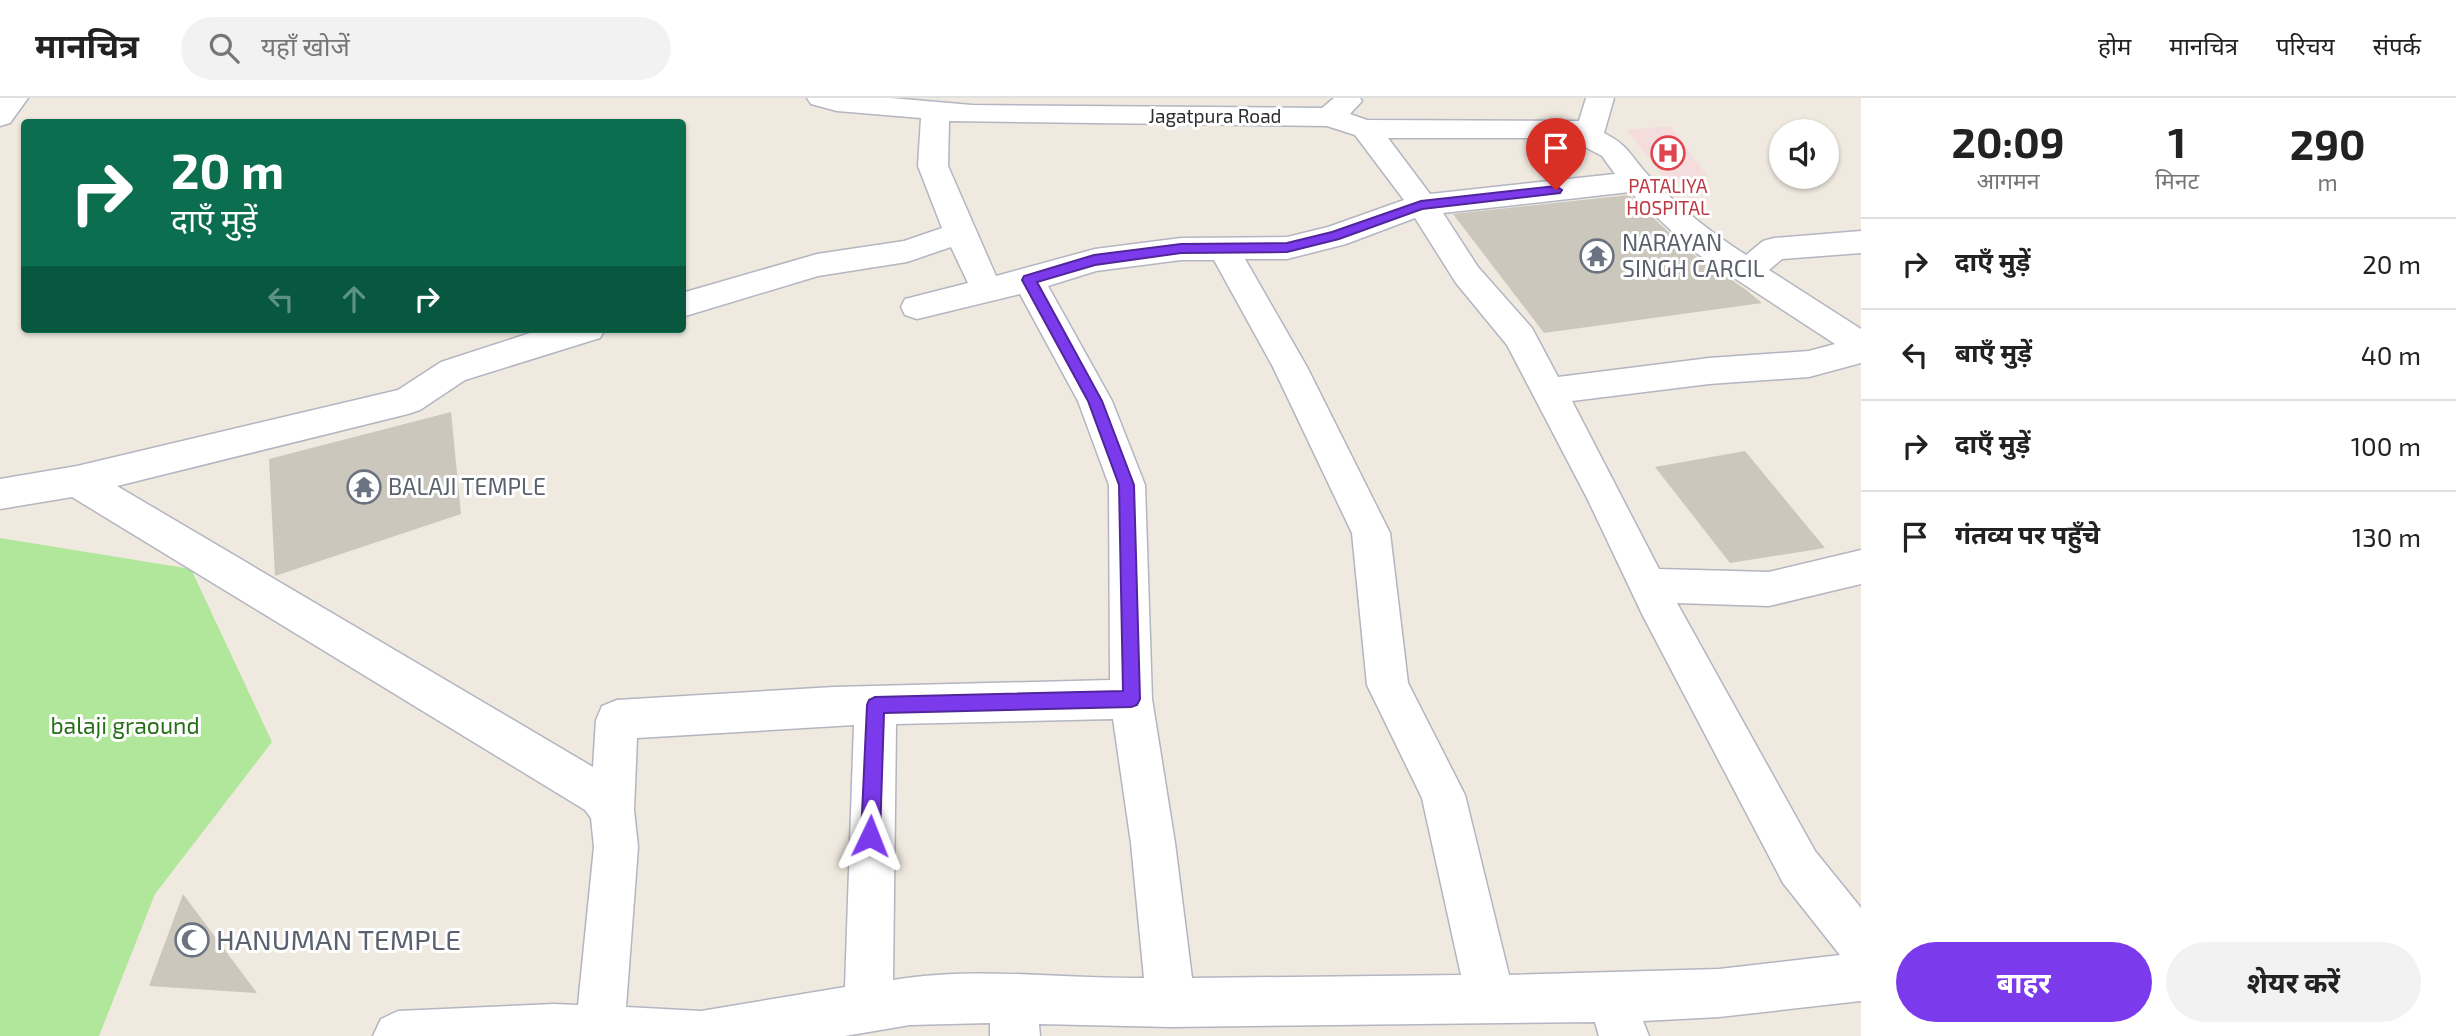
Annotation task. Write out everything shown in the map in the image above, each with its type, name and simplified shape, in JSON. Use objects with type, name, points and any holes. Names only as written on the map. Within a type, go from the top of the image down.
[{"type":"street","points":[[0,117],[15,98]]},
{"type":"street","name":"Jagatpura Road","points":[[821,98],[972,114],[1329,117],[1358,114]]},
{"type":"street","points":[[1589,135],[1600,98]]},
{"type":"street","points":[[935,110],[933,166],[987,290]]},
{"type":"street","points":[[1358,114],[1573,129],[1589,135],[1612,149],[1637,181],[1704,243],[1861,348]]},
{"type":"street","points":[[1358,114],[1406,180],[1467,275],[1520,337],[1605,496],[1648,585],[1799,867],[1861,945]]},
{"type":"street","points":[[917,307],[1029,280],[1094,260],[1181,248],[1287,247],[1335,236],[1421,205],[1637,181]]},
{"type":"street","points":[[686,304],[817,265],[907,251],[960,233]]},
{"type":"street","points":[[1745,272],[1774,249],[1861,242]]},
{"type":"street","points":[[1223,248],[1290,367],[1371,533],[1388,685],[1443,795],[1491,1000]]},
{"type":"street","points":[[1029,280],[1095,401],[1127,485],[1131,699],[1153,843],[1171,1003]]},
{"type":"street","points":[[0,494],[77,481],[408,401],[507,340],[559,333]]},
{"type":"street","points":[[1550,391],[1709,372],[1809,364],[1861,348]]},
{"type":"street","points":[[77,481],[583,783],[600,795],[612,810]]},
{"type":"street","points":[[1648,585],[1769,589],[1861,567]]},
{"type":"street","points":[[600,1030],[616,847],[612,810],[617,720],[875,705],[1131,699]]},
{"type":"street","points":[[869,1008],[875,705]]},
{"type":"street","points":[[398,1036],[554,1028],[703,1035],[910,1002],[1014,1017],[1089,1003],[1171,1003],[1336,1019],[1491,1000],[1617,1017],[1719,993],[1861,977]]},
{"type":"shaded area","name":"PATALIYA HOSPITAL","points":[[1671,126],[1707,176],[1666,181],[1627,130]]},
{"type":"green space","name":"balaji graound","points":[[0,538],[191,569],[272,742],[155,894],[99,1036],[0,1036]]},
{"type":"building","name":"NARAYAN SINGH CARCIL","points":[[1629,195],[1691,253],[1762,303],[1544,333],[1453,214]]},
{"type":"building","name":"BALAJI TEMPLE","points":[[451,412],[461,514],[275,576],[269,459]]},
{"type":"building","points":[[1745,451],[1825,548],[1730,563],[1655,467]]},
{"type":"building","name":"HANUMAN TEMPLE","points":[[183,894],[257,993],[149,986]]},
{"type":"place","name":"PATALIYA HOSPITAL","points":[[1668,153]]},
{"type":"place","name":"NARAYAN SINGH CARCIL","points":[[1597,256]]},
{"type":"place","name":"BALAJI TEMPLE","points":[[364,487]]},
{"type":"place","name":"HANUMAN TEMPLE","points":[[192,940]]},
{"type":"route","points":[[870,836],[875,705],[1131,699],[1127,485],[1095,401],[1029,280],[1094,260],[1181,248],[1287,247],[1335,236],[1421,205],[1556,190]]}]
